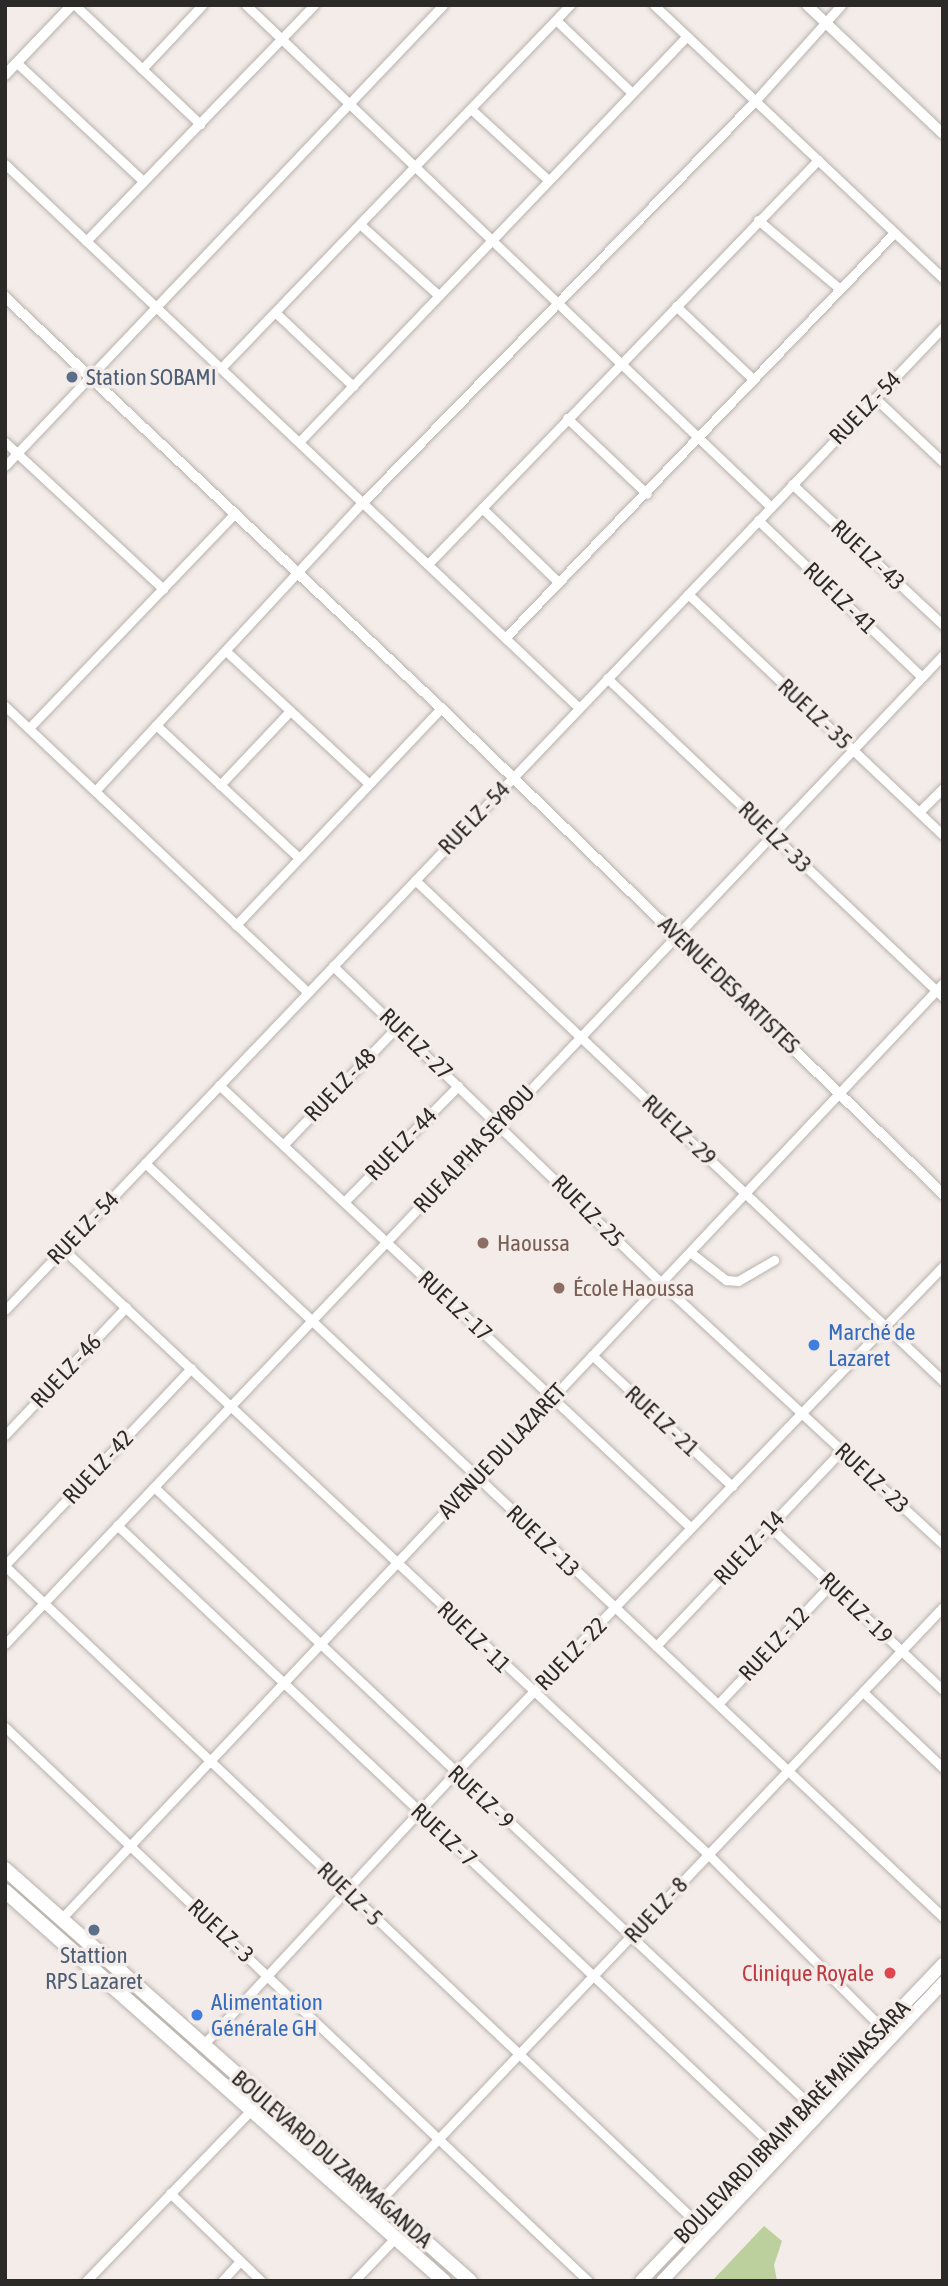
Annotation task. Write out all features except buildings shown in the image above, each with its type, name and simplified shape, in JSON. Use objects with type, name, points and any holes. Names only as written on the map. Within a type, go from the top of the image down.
[{"type":"main road","name":"BOULEVARD DU ZARMAGANDA","points":[[5,1869],[470,2281]]},
{"type":"main road","name":"BOULEVARD DU ZARMAGANDA","points":[[5,1891],[444,2281]]},
{"type":"main road","name":"BOULEVARD IBRAIM BARÉ MAÏNASSARA","points":[[641,2281],[943,1964]]},
{"type":"main road","name":"BOULEVARD IBRAIM BARÉ MAÏNASSARA","points":[[662,2281],[943,1983]]},
{"type":"street","points":[[5,75],[73,5],[200,124]]},
{"type":"street","points":[[142,69],[202,5]]},
{"type":"street","points":[[246,5],[494,239],[771,507]]},
{"type":"street","points":[[86,241],[314,5]]},
{"type":"street","points":[[5,466],[443,5]]},
{"type":"street","points":[[221,369],[417,169],[570,5]]},
{"type":"street","points":[[654,5],[943,278]]},
{"type":"street","points":[[807,5],[943,134]]},
{"type":"street","points":[[95,791],[363,502],[755,101],[841,5]]},
{"type":"street","points":[[556,20],[632,93]]},
{"type":"street","points":[[300,441],[687,36]]},
{"type":"street","points":[[17,63],[142,181]]},
{"type":"street","points":[[472,110],[548,179]]},
{"type":"street","points":[[428,564],[620,362],[818,160]]},
{"type":"street","points":[[5,164],[579,708]]},
{"type":"street","points":[[758,220],[840,289]]},
{"type":"street","points":[[362,226],[438,295]]},
{"type":"street","points":[[506,638],[647,494],[894,233]]},
{"type":"street","name":"AVENUE DES ARTISTES","points":[[5,297],[441,708],[512,779],[841,1091],[943,1194]]},
{"type":"street","points":[[676,306],[753,379]]},
{"type":"street","points":[[277,314],[354,386]]},
{"type":"street","name":"RUE LZ - 54","points":[[5,1310],[943,327]]},
{"type":"street","points":[[875,398],[943,462]]},
{"type":"street","points":[[567,418],[647,494]]},
{"type":"street","points":[[5,442],[163,589]]},
{"type":"street","name":"RUE LZ - 43","points":[[792,484],[943,625]]},
{"type":"street","points":[[482,508],[559,583]]},
{"type":"street","points":[[29,728],[235,513]]},
{"type":"street","name":"RUE LZ - 41","points":[[758,520],[922,677]]},
{"type":"street","name":"RUE LZ - 35","points":[[688,594],[943,835]]},
{"type":"street","points":[[226,651],[369,785]]},
{"type":"street","name":"RUE ALPHA SEYBOU","points":[[5,1644],[943,654]]},
{"type":"street","name":"RUE LZ - 33","points":[[607,678],[940,990]]},
{"type":"street","points":[[5,706],[308,993]]},
{"type":"street","points":[[236,925],[441,708]]},
{"type":"street","points":[[220,785],[290,711]]},
{"type":"street","points":[[156,726],[299,858]]},
{"type":"street","points":[[919,813],[943,788]]},
{"type":"street","name":"RUE LZ - 29","points":[[415,880],[943,1381]]},
{"type":"street","name":"RUE LZ - 27","points":[[333,966],[499,1123]]},
{"type":"street","name":"AVENUE DU LAZARET","points":[[61,1919],[841,1091],[940,990]]},
{"type":"street","name":"RUE LZ - 48","points":[[283,1145],[398,1026]]},
{"type":"street","name":"RUE LZ - 17","points":[[219,1085],[691,1528]]},
{"type":"street","name":"RUE LZ - 44","points":[[344,1202],[458,1086]]},
{"type":"street","name":"RUE LZ - 25","points":[[499,1123],[661,1283],[803,1410]]},
{"type":"street","name":"RUE LZ - 13","points":[[145,1163],[943,1917]]},
{"type":"street","name":"RUE LZ - 11","points":[[63,1249],[533,1693],[709,1855],[882,2028]]},
{"type":"street","points":[[690,1252],[726,1280],[738,1281],[774,1260]]},
{"type":"street","name":"RUE LZ - 22","points":[[203,2045],[348,1892],[455,1773],[943,1266]]},
{"type":"street","name":"RUE LZ - 46","points":[[5,1435],[127,1307]]},
{"type":"street","name":"RUE LZ - 21","points":[[592,1355],[732,1486]]},
{"type":"street","name":"RUE LZ - 42","points":[[5,1566],[191,1368]]},
{"type":"street","name":"RUE LZ - 23","points":[[803,1410],[943,1544]]},
{"type":"street","name":"RUE LZ - 14","points":[[656,1646],[842,1450]]},
{"type":"street","name":"RUE LZ - 9","points":[[154,1487],[810,2105]]},
{"type":"street","name":"RUE LZ - 7","points":[[117,1525],[771,2144]]},
{"type":"street","name":"RUE LZ - 19","points":[[769,1526],[943,1690]]},
{"type":"street","name":"RUE LZ - 5","points":[[5,1566],[696,2222]]},
{"type":"street","name":"RUE LZ - 12","points":[[718,1704],[831,1584]]},
{"type":"street","name":"RUE LZ - 8","points":[[369,2212],[434,2139],[519,2055],[943,1607]]},
{"type":"street","points":[[863,1692],[943,1768]]},
{"type":"street","name":"RUE LZ - 3","points":[[5,1727],[267,1975],[434,2139],[588,2281]]},
{"type":"street","points":[[86,2281],[252,2109]]},
{"type":"street","points":[[170,2193],[261,2281]]},
{"type":"street","points":[[354,2281],[396,2237]]},
{"type":"street","points":[[222,2281],[240,2261]]},
{"type":"green space","points":[[764,2226],[782,2241],[774,2265],[777,2281],[712,2281]]},
{"type":"place","name":"Station SOBAMI","points":[[72,377]]},
{"type":"place","name":"Haoussa","points":[[483,1243]]},
{"type":"place","name":"École Haoussa","points":[[559,1288]]},
{"type":"place","name":"Marché de Lazaret","points":[[814,1345]]},
{"type":"place","name":"Stattion RPS Lazaret","points":[[94,1930]]},
{"type":"place","name":"Clinique Royale","points":[[890,1973]]},
{"type":"place","name":"Alimentation Générale GH","points":[[197,2015]]}]
